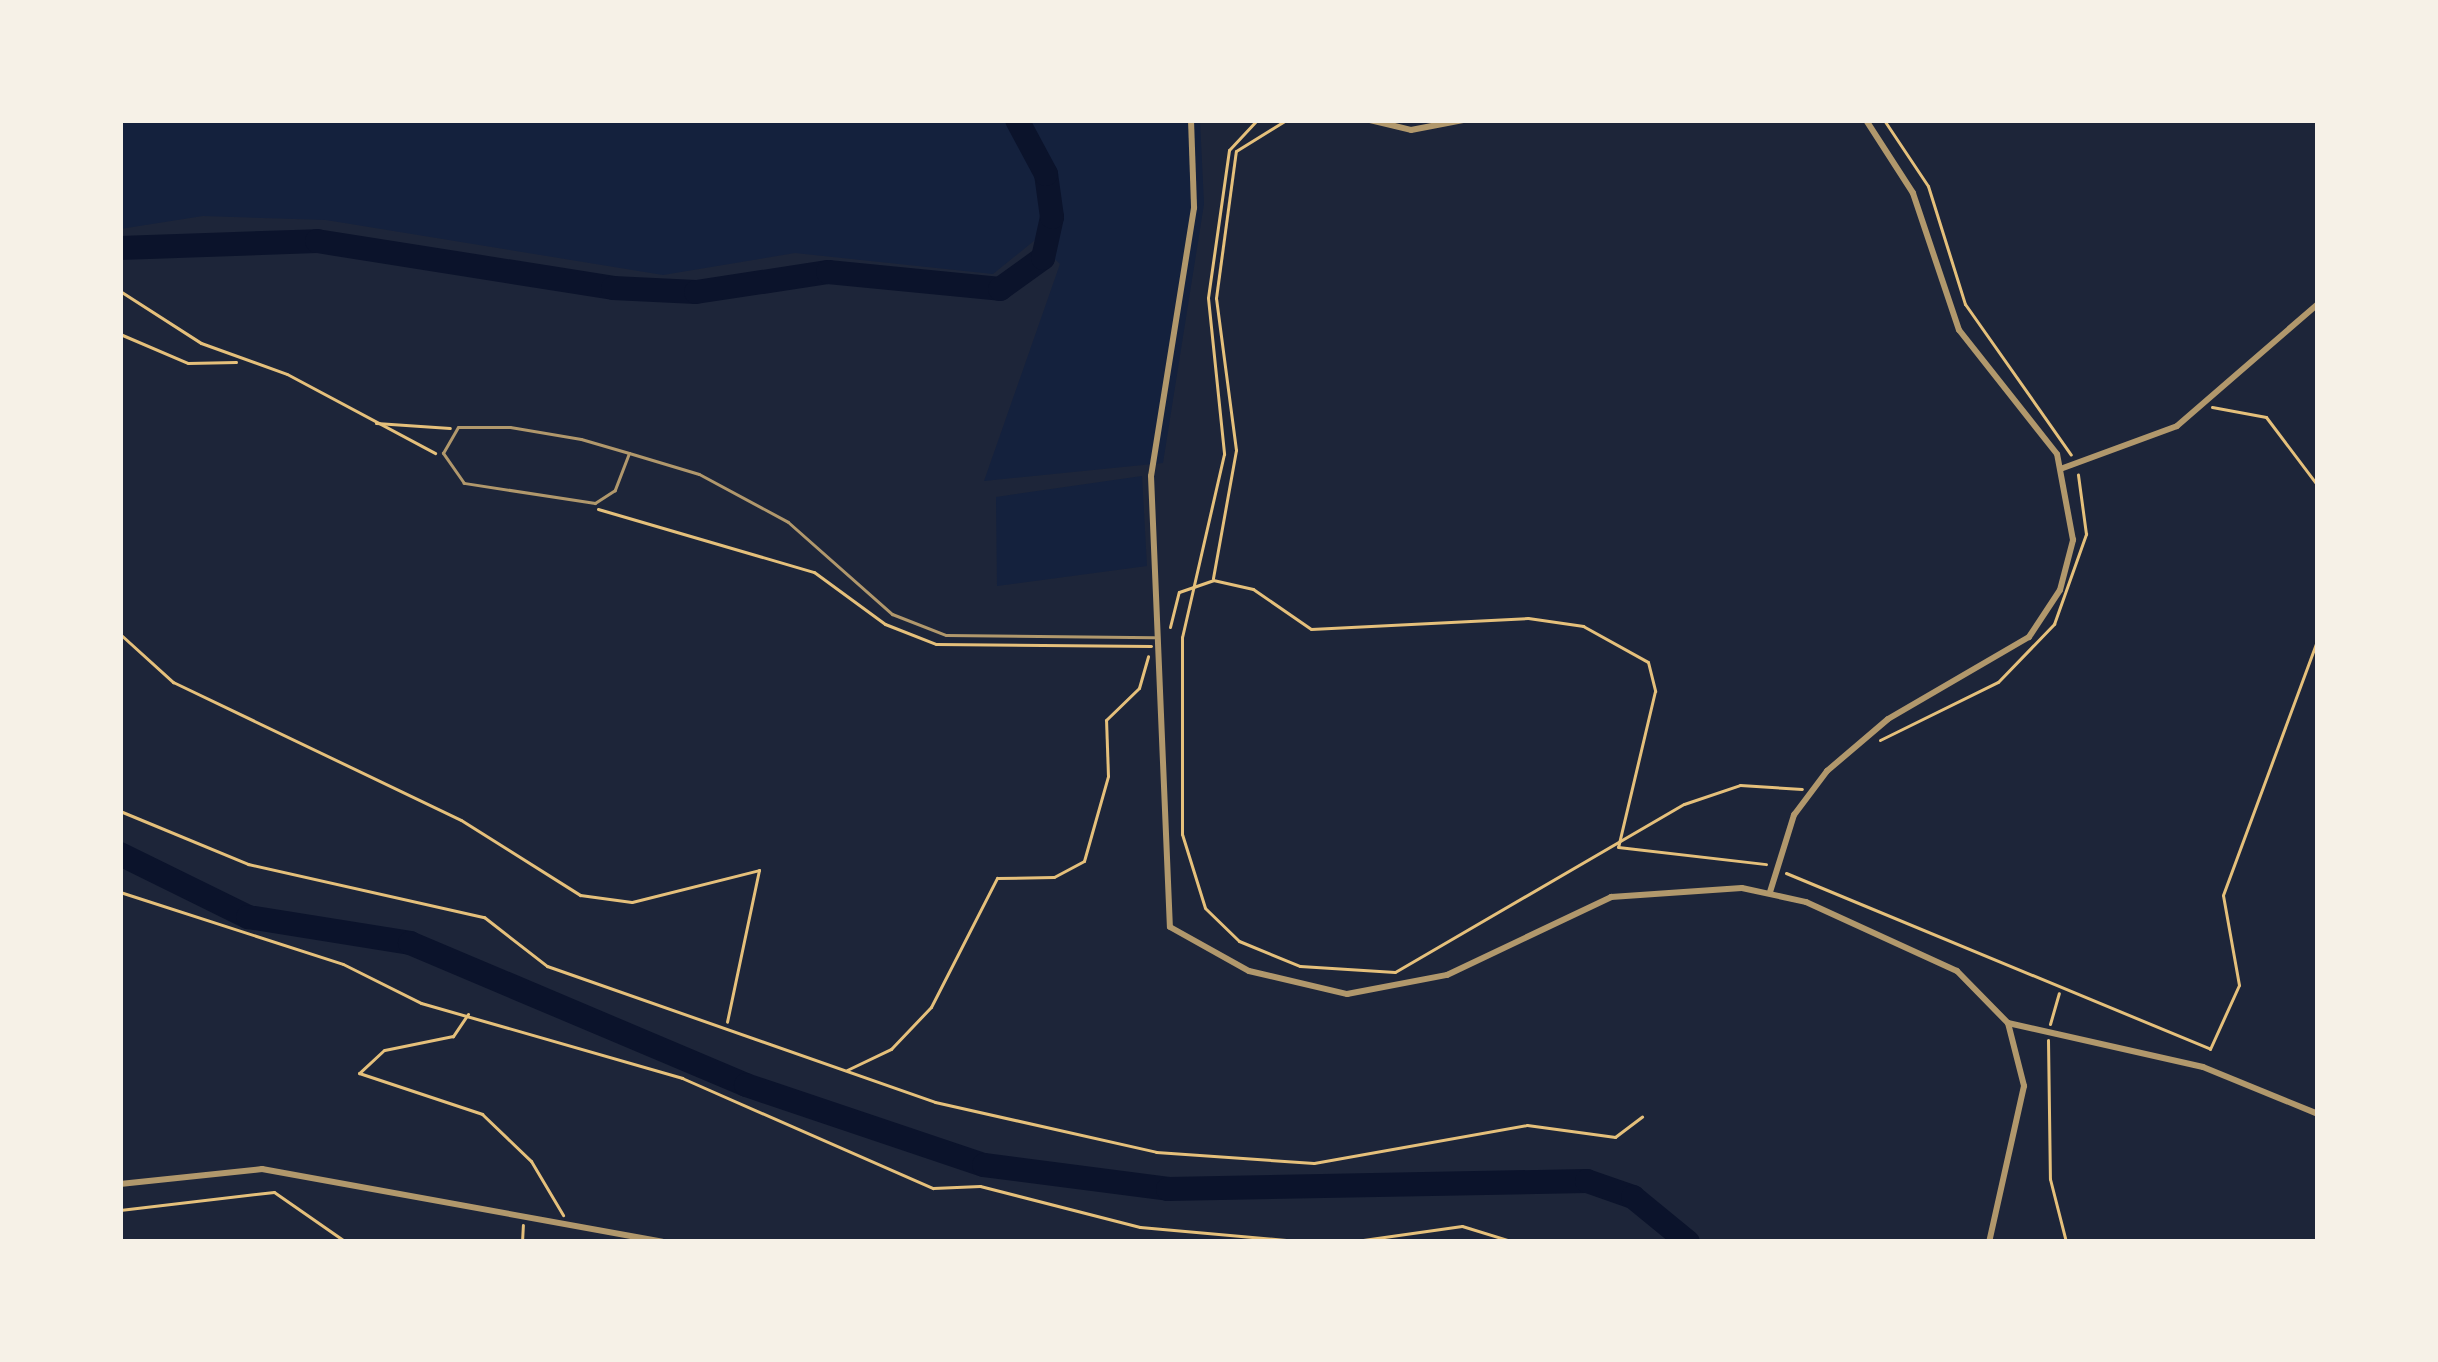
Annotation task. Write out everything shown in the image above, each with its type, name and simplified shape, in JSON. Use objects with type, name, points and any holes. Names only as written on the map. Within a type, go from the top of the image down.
[{"type":"street","points":[[1191,120],[1194,208],[1151,476],[1164,902],[1178,937],[1227,963],[1296,987],[1389,991],[1611,897],[1770,892],[1935,958],[2008,1023],[2024,1086],[1989,1242]]},
{"type":"street","points":[[1370,120],[1412,130],[1463,120]]},
{"type":"street","points":[[1770,892],[1810,792],[1861,737],[2038,626],[2073,540],[2063,468],[1948,309],[1913,193],[1866,120]]},
{"type":"street","points":[[2063,468],[2146,442],[2202,407],[2318,304]]},
{"type":"street","points":[[2008,1023],[2050,1025],[2252,1082],[2318,1114]]},
{"type":"street","points":[[120,1184],[262,1169],[662,1242]]},
{"type":"lane","points":[[628,452],[615,490],[596,503],[464,483],[444,462],[458,428],[542,431],[628,452],[754,499],[910,623],[981,639],[1156,637]]},
{"type":"path","points":[[1257,120],[1229,150],[1208,298],[1224,454],[1181,655],[1182,834],[1205,908],[1239,941],[1300,966],[1395,972],[1684,804],[1772,781],[1810,792]]},
{"type":"path","points":[[1213,580],[1236,450],[1216,298],[1236,152],[1286,120]]},
{"type":"path","points":[[1874,743],[1998,682],[2054,624],[2086,535],[2075,464],[2032,385],[1966,304],[1928,186],[1884,120]]},
{"type":"path","points":[[120,291],[237,361],[287,374],[444,462]]},
{"type":"path","points":[[120,334],[188,363],[237,361]]},
{"type":"path","points":[[2202,407],[2266,417],[2318,486]]},
{"type":"path","points":[[368,422],[458,428]]},
{"type":"path","points":[[120,634],[173,682],[461,820],[580,896],[632,902],[758,870],[727,1024]]},
{"type":"path","points":[[845,1070],[891,1049],[931,1007],[997,878],[1054,877],[1084,861],[1108,776],[1106,720],[1139,688],[1150,647]]},
{"type":"path","points":[[120,811],[248,864],[484,917],[547,966],[727,1024],[845,1070],[1091,1139],[1228,1159],[1314,1163],[1527,1125],[1616,1137],[1642,1117]]},
{"type":"path","points":[[120,892],[767,1109],[933,1188],[980,1186],[1140,1227],[1308,1242]]},
{"type":"path","points":[[2059,991],[2050,1025],[2050,1179],[2066,1242]]},
{"type":"path","points":[[469,1012],[453,1036],[384,1050],[359,1073],[482,1114],[531,1160],[563,1223]]},
{"type":"path","points":[[120,1210],[274,1192],[346,1242]]},
{"type":"path","points":[[522,1242],[524,1218]]},
{"type":"path","points":[[1348,1242],[1462,1226],[1514,1242]]},
{"type":"shaded area","points":[[1200,120],[2318,120],[2318,1242],[120,1242],[120,229],[203,216],[326,220],[663,275],[795,253],[993,274],[1035,240],[1060,264],[984,481],[1163,463],[1204,204]],"holes":[[[1142,476],[1147,566],[997,586],[996,497]]]},
{"type":"waterway","points":[[120,248],[317,241],[613,288],[696,292],[828,272],[1000,289],[1043,258],[1052,217],[1046,174],[1017,120]]},
{"type":"waterway","points":[[120,854],[248,917],[410,943],[746,1085],[984,1165],[1168,1189],[1587,1181],[1633,1197],[1688,1242]]}]
